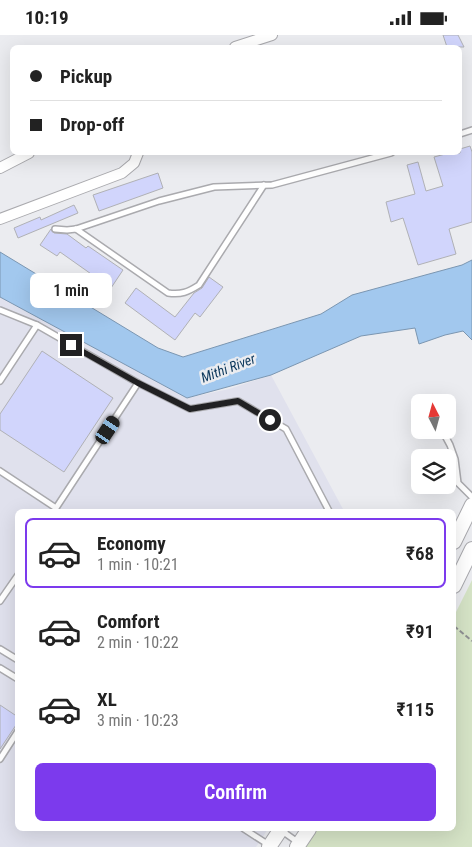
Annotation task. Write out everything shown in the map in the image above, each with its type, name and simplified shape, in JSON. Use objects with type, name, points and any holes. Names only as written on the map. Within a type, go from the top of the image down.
[{"type":"main road","points":[[456,538],[472,505]]},
{"type":"main road","points":[[456,582],[472,549]]},
{"type":"main road","points":[[270,846],[279,831]]},
{"type":"main road","points":[[298,845],[308,831]]},
{"type":"street","points":[[241,45],[272,35]]},
{"type":"street","points":[[0,168],[25,155]]},
{"type":"street","points":[[3,218],[122,173],[134,163],[137,155]]},
{"type":"lane","points":[[55,229],[76,229],[159,201],[214,187],[272,185],[384,155]]},
{"type":"lane","points":[[76,229],[168,293],[177,295],[188,293],[199,285],[264,185]]},
{"type":"lane","points":[[0,310],[37,325],[138,383],[190,409],[238,401],[286,429],[329,509]]},
{"type":"lane","points":[[0,381],[37,325]]},
{"type":"lane","points":[[0,471],[56,508],[138,383]]},
{"type":"lane","points":[[446,439],[452,452],[458,483],[472,497]]},
{"type":"lane","points":[[0,601],[15,579]]},
{"type":"lane","points":[[0,649],[15,658]]},
{"type":"lane","points":[[0,668],[15,677]]},
{"type":"lane","points":[[0,759],[15,736]]},
{"type":"lane","points":[[247,831],[270,846]]},
{"type":"lane","points":[[282,831],[298,845]]},
{"type":"path","points":[[456,628],[472,641]]},
{"type":"shaded area","points":[[0,297],[187,398],[229,389],[271,375],[343,509],[15,509],[15,831],[267,831],[256,847],[0,847]]},
{"type":"green space","points":[[472,580],[472,847],[300,847],[312,831],[456,831],[456,612]]},
{"type":"water","name":"Mithi River","points":[[0,252],[158,348],[183,357],[321,314],[352,295],[462,265],[472,260],[472,340],[463,331],[419,344],[415,328],[361,336],[271,375],[187,398],[0,297]]},
{"type":"building","points":[[443,35],[458,35],[464,47],[462,45],[446,45]]},
{"type":"building","points":[[470,146],[472,152],[472,222],[449,229],[456,254],[418,265],[403,218],[391,222],[386,202],[415,194],[407,165],[418,162],[426,191],[443,186],[434,157],[462,155],[462,148]]},
{"type":"building","points":[[158,173],[163,188],[99,211],[93,195]]},
{"type":"building","points":[[74,205],[78,213],[18,238],[14,228],[40,217],[41,220]]},
{"type":"building","points":[[51,229],[54,233],[67,234],[86,248],[88,246],[123,270],[111,288],[60,252],[57,256],[40,245]]},
{"type":"building","points":[[209,277],[223,287],[200,317],[195,313],[175,340],[125,303],[136,288],[175,317],[194,293],[202,288]]},
{"type":"building","points":[[42,351],[113,398],[64,472],[0,430],[0,414]]},
{"type":"building","points":[[0,705],[15,715],[15,726],[0,749]]},
{"type":"route","points":[[71,345],[138,383],[190,409],[238,401],[270,420]]}]
